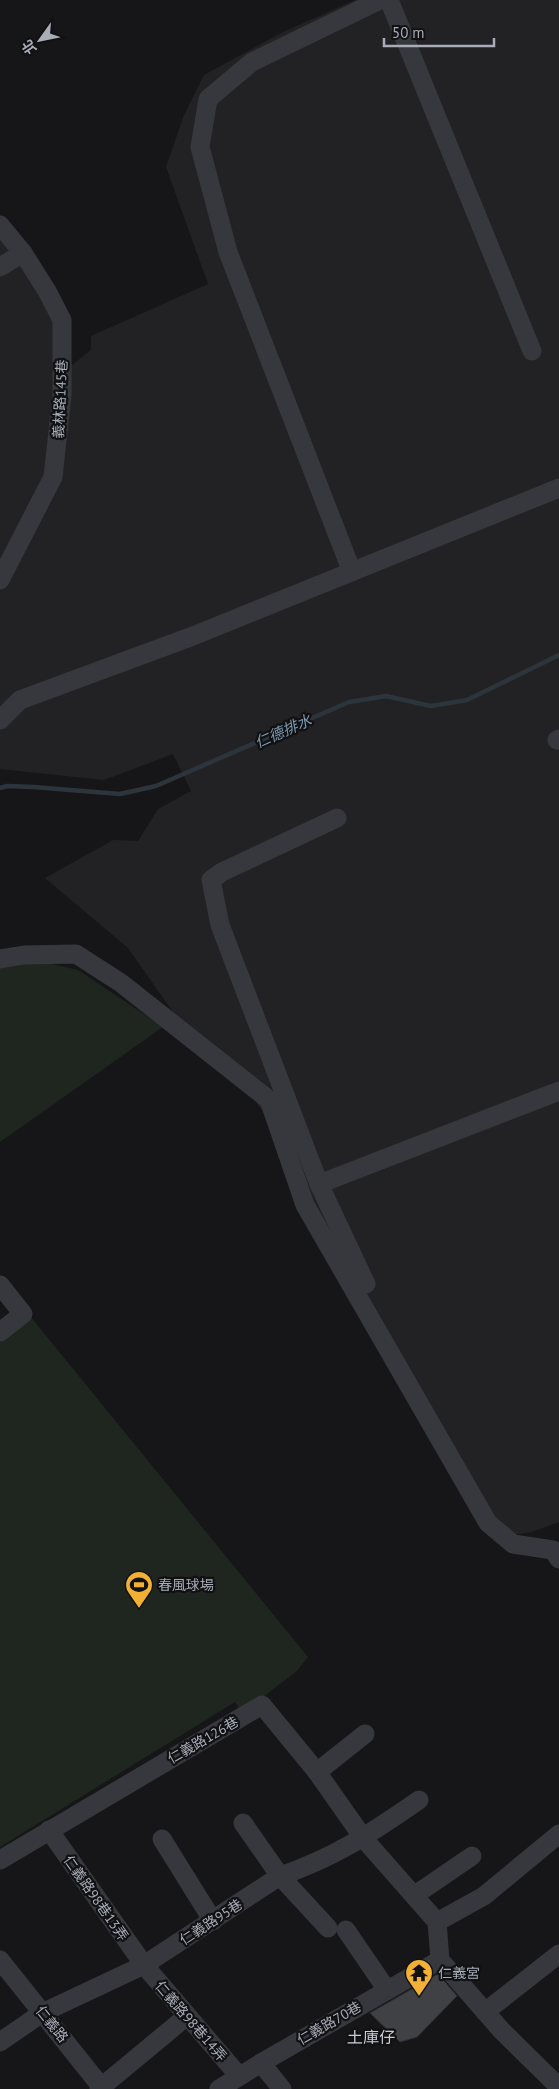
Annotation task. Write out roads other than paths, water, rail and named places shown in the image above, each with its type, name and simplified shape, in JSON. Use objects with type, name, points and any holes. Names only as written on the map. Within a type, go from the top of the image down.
[{"type":"street","points":[[352,572],[228,252],[200,147],[208,99],[252,62],[380,0]]},
{"type":"street","points":[[389,0],[532,351]]},
{"type":"street","name":"義林路145巷","points":[[0,225],[23,254],[48,291],[62,320],[62,395],[53,477],[0,580]]},
{"type":"street","points":[[0,267],[23,254]]},
{"type":"street","points":[[0,720],[20,700],[192,636],[559,488]]},
{"type":"street","points":[[337,818],[222,872],[212,880],[220,926],[320,1184],[366,1284]]},
{"type":"street","points":[[0,959],[24,955],[76,954],[121,983],[269,1100],[305,1205],[488,1523],[513,1544],[553,1550],[559,1559]]},
{"type":"street","points":[[320,1184],[559,1091]]},
{"type":"street","points":[[0,1285],[23,1314],[0,1332]]},
{"type":"street","name":"仁義路126巷","points":[[0,1860],[262,1705],[317,1772],[364,1838],[437,1922]]},
{"type":"street","points":[[317,1772],[365,1734]]},
{"type":"street","name":"仁義路95巷","points":[[0,2042],[42,2013],[144,1965],[280,1876],[306,1868],[364,1838],[419,1800]]},
{"type":"street","points":[[243,1823],[280,1876],[337,1929],[386,1990]]},
{"type":"street","name":"仁義路98巷13弄","points":[[49,1830],[144,1965]]},
{"type":"street","points":[[559,1834],[484,1896],[437,1922],[440,1960],[502,2031],[559,2086]]},
{"type":"street","points":[[162,1839],[213,1921]]},
{"type":"street","points":[[415,1895],[472,1856]]},
{"type":"street","points":[[485,2012],[559,1954]]},
{"type":"street","name":"仁義路","points":[[0,1960],[101,2088]]},
{"type":"street","name":"仁義路70巷","points":[[219,2089],[440,1960]]},
{"type":"street","name":"仁義路98巷14弄","points":[[144,1965],[239,2076]]},
{"type":"street","points":[[101,2088],[187,2016]]},
{"type":"street","points":[[261,2063],[282,2089]]},
{"type":"waterway","name":"仁德排水","points":[[0,788],[7,786],[33,787],[120,794],[156,786],[349,702],[386,696],[431,706],[467,700],[559,655]]},
{"type":"place","name":"春風球場","points":[[139,1609]]},
{"type":"place","name":"仁義宮","points":[[419,1997]]},
{"type":"district","name":"土庫仔","points":[[371,2037]]}]
